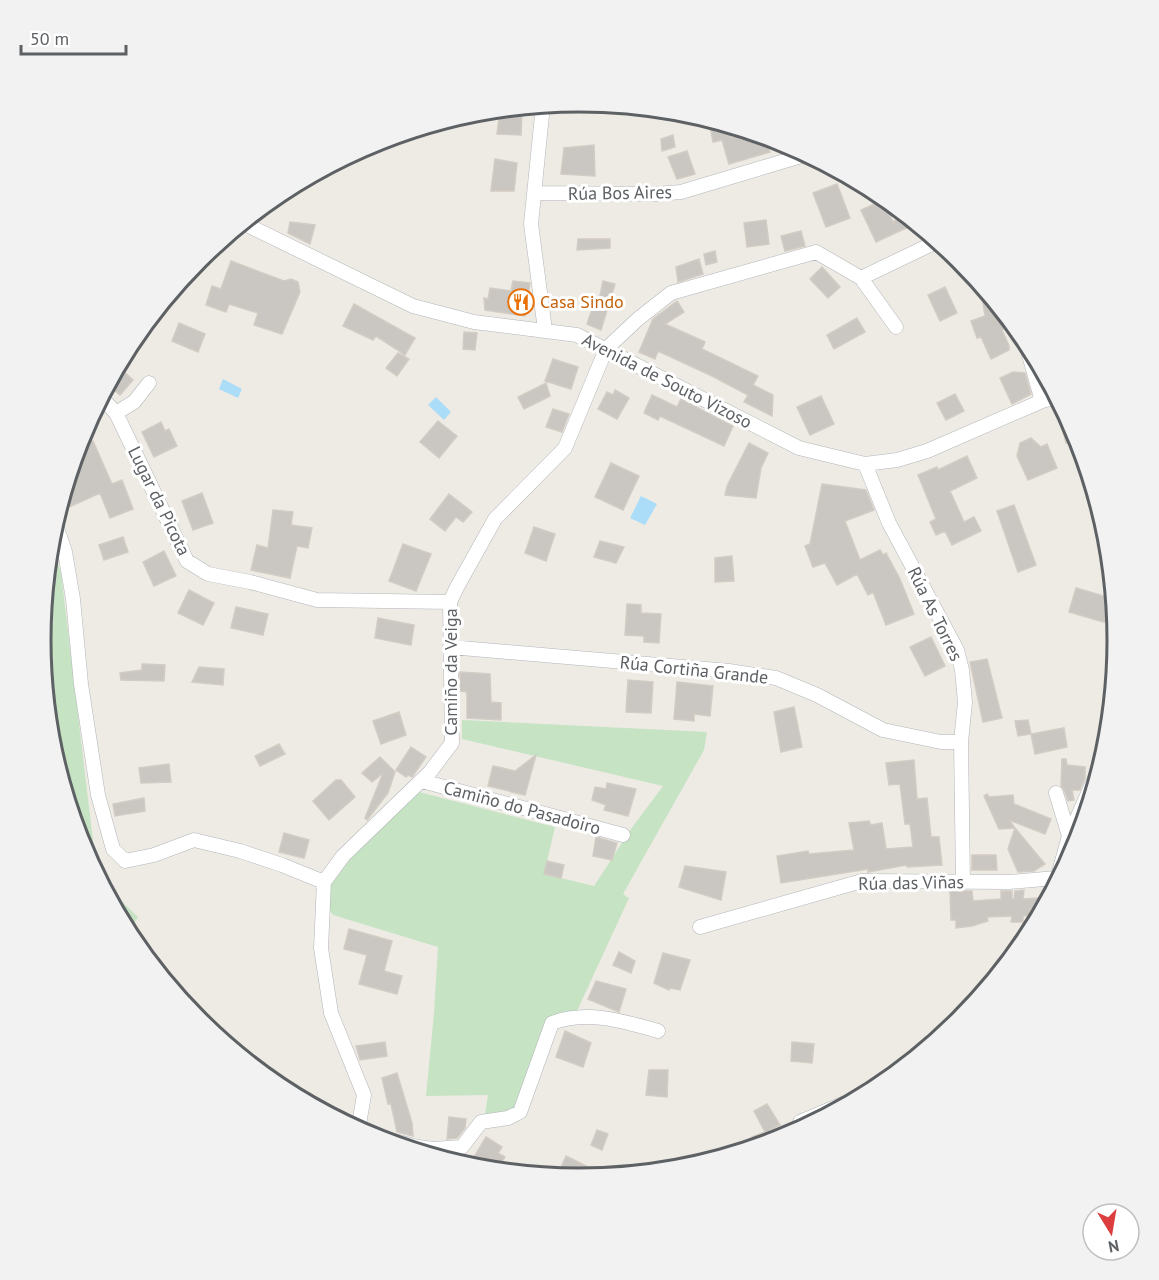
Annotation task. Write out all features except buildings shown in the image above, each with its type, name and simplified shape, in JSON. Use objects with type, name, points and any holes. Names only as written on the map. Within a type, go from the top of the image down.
[{"type":"street","points":[[542,113],[531,225],[545,330]]},
{"type":"street","name":"Rúa Bos Aires","points":[[534,194],[681,192],[795,158]]},
{"type":"street","name":"Avenida de Souto Vizoso","points":[[251,227],[413,306],[474,322],[577,335],[799,448],[865,464],[897,460],[927,451],[1050,400]]},
{"type":"street","points":[[861,278],[930,245]]},
{"type":"street","points":[[606,349],[638,319],[671,293],[816,252],[861,278],[896,327]]},
{"type":"street","name":"Camiño da Veiga","points":[[324,882],[343,856],[422,781],[452,743],[450,602],[495,519],[565,448],[606,349]]},
{"type":"street","points":[[1033,370],[1042,401]]},
{"type":"street","points":[[116,413],[134,402],[149,383]]},
{"type":"street","name":"Lugar da Picota","points":[[107,404],[116,413],[187,561],[207,574],[250,582],[317,600],[450,602]]},
{"type":"street","name":"Rúa As Torres","points":[[865,464],[889,523],[957,650],[962,670],[965,702],[961,742],[963,881]]},
{"type":"street","points":[[61,539],[73,599],[87,729],[98,795],[113,849],[125,861],[154,855],[194,840],[240,851],[324,882],[321,948],[331,1013],[364,1095],[360,1120]]},
{"type":"street","name":"Rúa Cortiña Grande","points":[[450,647],[729,671],[776,678],[817,695],[883,730],[941,742],[961,742]]},
{"type":"street","name":"Camiño do Pasadoiro","points":[[422,781],[623,835]]},
{"type":"street","points":[[1056,794],[1069,836]]},
{"type":"street","points":[[1066,846],[1077,818]]},
{"type":"street","name":"Rúa das Viñas","points":[[700,927],[862,881],[1048,884]]},
{"type":"street","points":[[438,1149],[462,1147],[481,1122],[508,1118],[520,1112],[552,1023],[565,1018],[589,1016],[621,1020],[658,1031]]},
{"type":"green space","points":[[57,562],[61,573],[94,848],[69,777],[56,709],[51,640],[52,605]]},
{"type":"green space","points":[[462,720],[707,732],[704,750],[623,894],[629,898],[577,1011],[561,1012],[552,1017],[514,1110],[508,1113],[485,1114],[488,1095],[426,1096],[438,947],[333,915],[328,908],[330,885],[363,843],[419,792],[555,827],[544,874],[594,886],[631,829],[663,786],[462,739]]},
{"type":"green space","points":[[119,899],[138,917],[134,924]]},
{"type":"water","points":[[223,379],[242,389],[238,398],[219,389]]},
{"type":"water","points":[[436,397],[451,412],[444,420],[428,405]]},
{"type":"water","points":[[641,496],[657,504],[645,525],[630,518]]},
{"type":"place","name":"Casa Sindo","points":[[521,302]]}]
